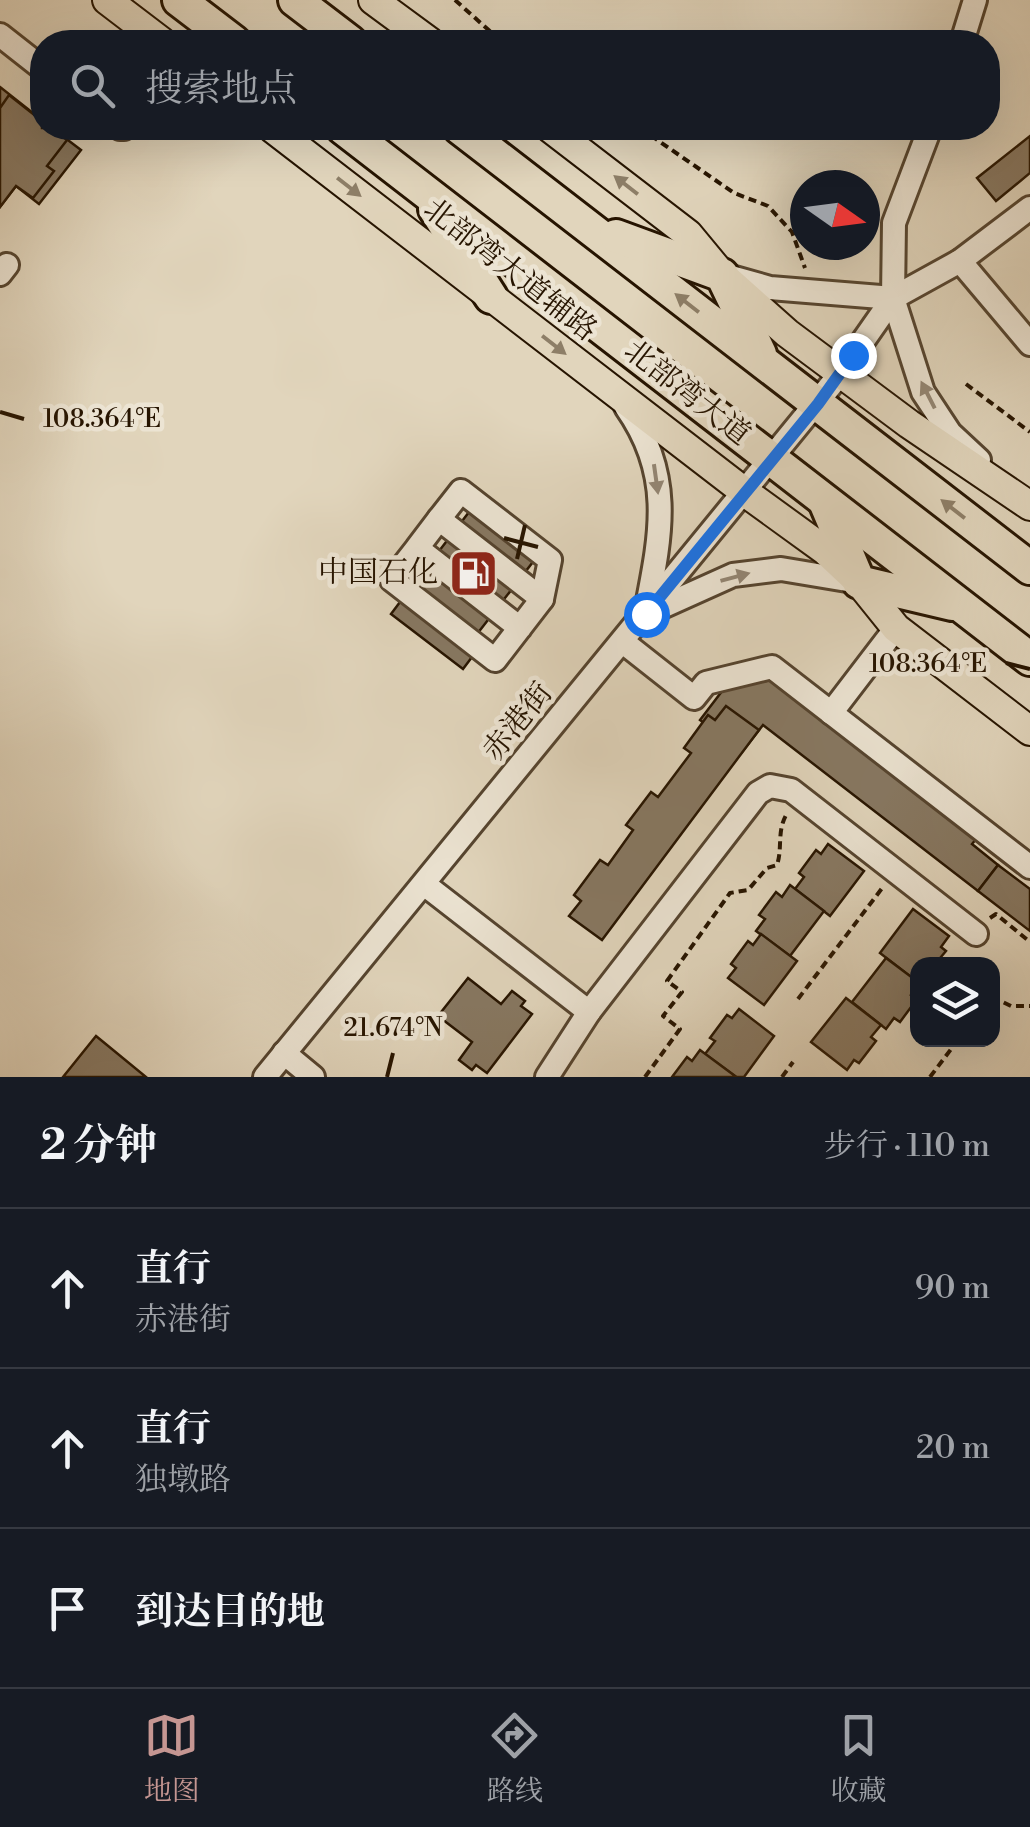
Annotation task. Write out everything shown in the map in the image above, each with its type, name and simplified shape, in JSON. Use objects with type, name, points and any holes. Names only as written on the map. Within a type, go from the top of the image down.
[{"type":"highway","points":[[179,0],[218,30]]},
{"type":"highway","points":[[295,0],[334,30]]},
{"type":"highway","name":"北部湾大道","points":[[360,140],[1030,659]]},
{"type":"highway","points":[[476,140],[1030,568]]},
{"type":"highway","points":[[422,188],[491,297]]},
{"type":"highway","points":[[587,226],[722,275],[764,362]]},
{"type":"highway","points":[[824,499],[858,582],[962,606]]},
{"type":"main road","points":[[107,0],[146,30]]},
{"type":"main road","points":[[374,0],[414,30]]},
{"type":"main road","name":"北部湾大道辅路","points":[[288,140],[826,551],[896,628],[1030,731]]},
{"type":"main road","points":[[566,140],[688,234],[722,275],[840,374],[1022,500]]},
{"type":"street","points":[[966,30],[975,0]]},
{"type":"street","points":[[0,34],[30,58]]},
{"type":"street","points":[[926,140],[894,224],[893,298],[923,392],[950,433],[1022,500]]},
{"type":"street","points":[[722,275],[770,288],[893,298],[960,261],[1030,208]]},
{"type":"street","points":[[960,261],[1030,344]]},
{"type":"street","name":"赤港街","points":[[265,1077],[773,460],[893,298]]},
{"type":"street","points":[[616,393],[646,434],[658,474],[660,536],[646,614]]},
{"type":"street","points":[[461,491],[550,560],[542,599],[495,660],[392,580],[439,519],[461,491]]},
{"type":"street","points":[[439,519],[542,599]]},
{"type":"street","points":[[417,548],[520,628]]},
{"type":"street","points":[[646,614],[733,575],[781,569],[858,582]]},
{"type":"street","points":[[831,713],[896,628]]},
{"type":"street","points":[[623,642],[694,698],[706,683],[772,667],[1030,867]]},
{"type":"street","points":[[547,1077],[589,1012],[758,793],[770,786],[799,796],[976,934]]},
{"type":"street","points":[[424,884],[589,1012]]},
{"type":"street","points":[[284,1053],[313,1077]]},
{"type":"path","points":[[455,0],[489,30]]},
{"type":"path","points":[[657,140],[734,193],[768,206],[792,232],[806,273]]},
{"type":"path","points":[[966,384],[1030,432]]},
{"type":"path","points":[[644,1077],[680,1030],[663,1016],[682,992],[667,981],[730,893],[748,890],[767,868],[777,866],[781,853],[779,831],[799,796]]},
{"type":"path","points":[[798,998],[896,871]]},
{"type":"path","points":[[1000,1001],[1011,1006],[1030,1006]]},
{"type":"path","points":[[930,1077],[953,1047]]},
{"type":"path","points":[[782,1077],[793,1062]]},
{"type":"building","points":[[0,87],[30,111],[30,140],[68,140],[81,150],[39,204],[16,186],[0,207]]},
{"type":"building","points":[[9,95],[30,112],[30,140],[67,140],[47,166],[54,171],[33,198],[16,186],[0,207],[0,108]]},
{"type":"building","points":[[1030,136],[1030,173],[996,201],[977,178]]},
{"type":"building","name":"中国石化","points":[[479,499],[543,549],[467,647],[403,598]]},
{"type":"building","points":[[403,598],[475,653],[463,669],[391,614]]},
{"type":"building","points":[[773,680],[977,838],[972,844],[998,865],[978,891],[763,725],[742,752],[700,720],[726,686]]},
{"type":"building","points":[[726,706],[759,730],[602,940],[569,916],[581,901],[574,895],[600,860],[608,865],[633,830],[626,825],[651,792],[658,797],[691,753],[684,748],[708,715],[715,720]]},
{"type":"building","points":[[828,844],[864,871],[830,916],[795,889],[804,877],[799,873],[816,850],[821,854]]},
{"type":"building","points":[[998,865],[1030,889],[1030,931],[978,891]]},
{"type":"building","points":[[790,885],[824,911],[790,956],[756,931],[765,919],[759,915],[776,892],[782,897]]},
{"type":"building","points":[[913,909],[949,936],[941,947],[946,951],[941,957],[910,957],[910,976],[880,953]]},
{"type":"building","points":[[761,934],[797,961],[764,1005],[728,978],[736,968],[731,964],[748,941],[753,945]]},
{"type":"building","points":[[886,958],[910,976],[910,1008],[900,1022],[894,1018],[886,1029],[852,1002]]},
{"type":"building","points":[[468,978],[501,1004],[512,991],[525,1001],[521,1006],[532,1014],[487,1073],[476,1065],[472,1070],[459,1060],[472,1042],[438,1016]]},
{"type":"building","points":[[846,998],[881,1025],[871,1037],[876,1041],[859,1063],[854,1060],[847,1070],[811,1042]]},
{"type":"building","points":[[739,1009],[774,1036],[744,1077],[736,1077],[705,1054],[715,1041],[710,1038],[727,1015],[732,1018]]},
{"type":"building","points":[[96,1036],[146,1077],[63,1077]]},
{"type":"building","points":[[700,1050],[735,1076],[672,1077],[687,1057],[692,1061]]},
{"type":"place","name":"中国石化","points":[[473,573]]},
{"type":"route","points":[[646,614],[818,404],[853,355]]}]
